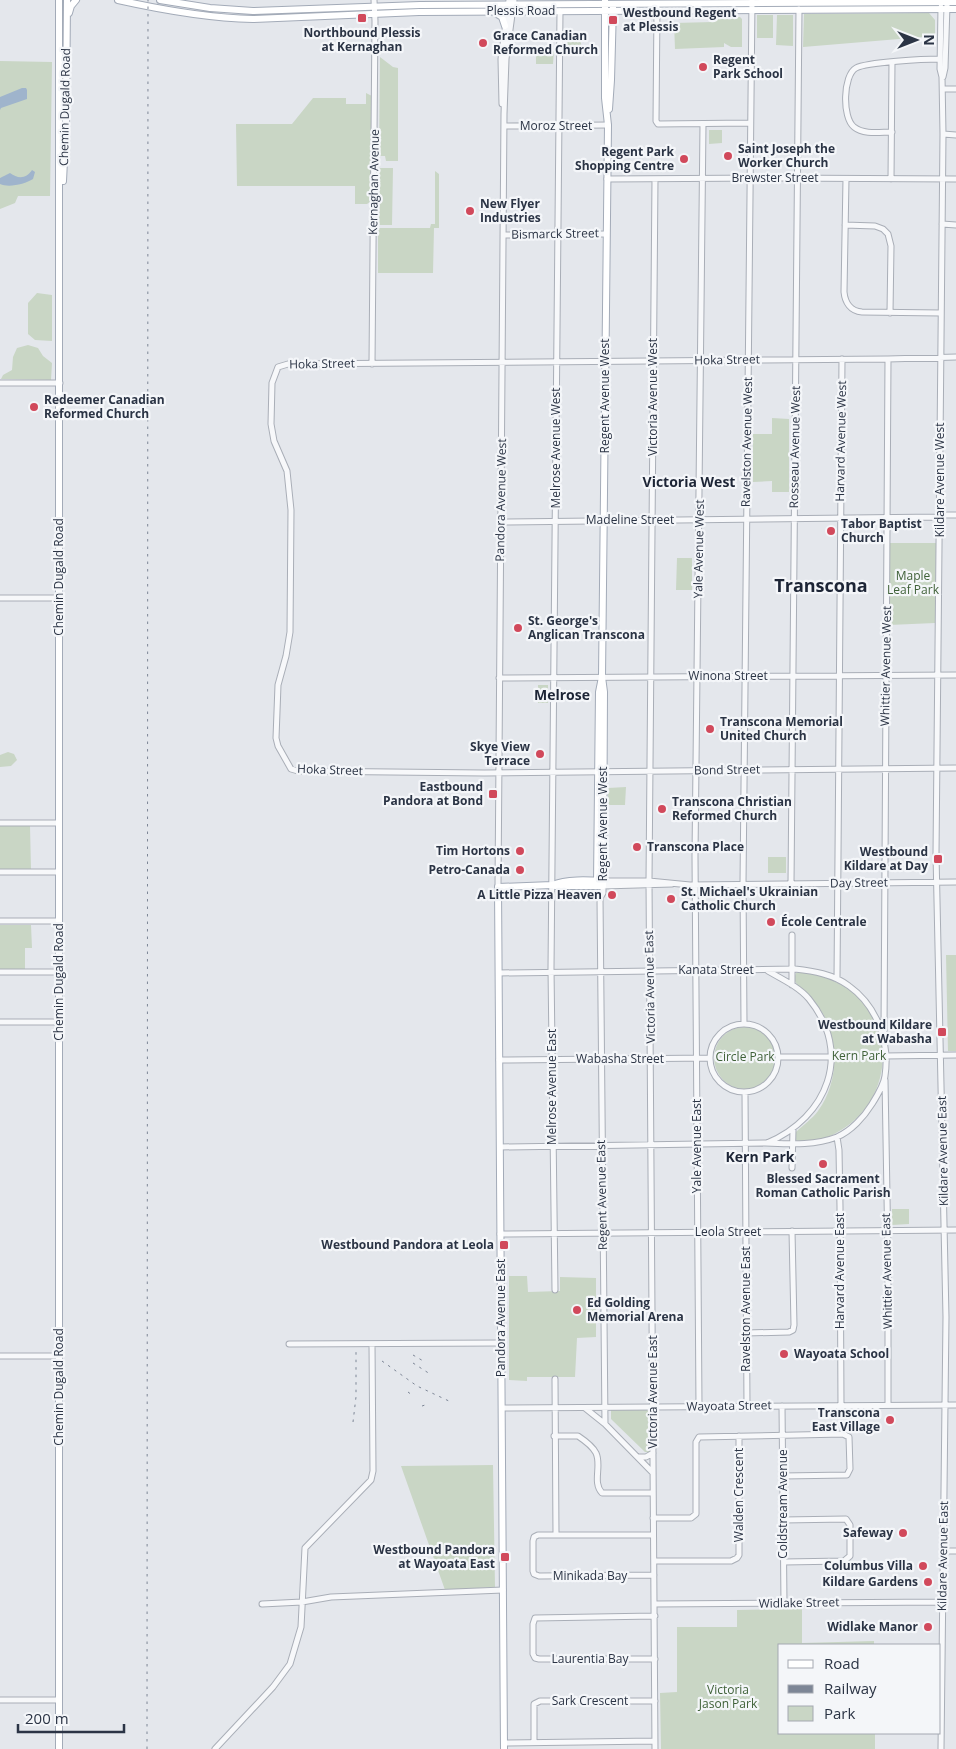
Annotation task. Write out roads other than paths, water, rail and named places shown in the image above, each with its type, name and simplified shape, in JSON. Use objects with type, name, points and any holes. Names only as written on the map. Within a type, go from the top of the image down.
[{"type":"main road","name":"Chemin Dugald Road","points":[[59,0],[59,1749]]},
{"type":"main road","name":"Chemin Dugald Road","points":[[60,214],[66,120],[67,0]]},
{"type":"main road","points":[[66,24],[71,6],[76,0]]},
{"type":"main road","name":"Plessis Road","points":[[118,0],[160,10],[230,18],[268,19],[375,14],[493,12],[510,6],[587,4],[657,7],[931,1],[944,3],[956,9]]},
{"type":"main road","name":"Plessis Road","points":[[160,0],[231,10],[291,10],[374,3],[465,2],[560,11],[605,5]]},
{"type":"main road","points":[[519,0],[531,5]]},
{"type":"main road","points":[[587,4],[596,0]]},
{"type":"main road","points":[[764,0],[771,4]]},
{"type":"main road","name":"Plessis Road","points":[[613,5],[626,2],[657,7],[739,2],[799,10],[956,2]]},
{"type":"main road","name":"Regent Avenue West","points":[[605,5],[605,98],[608,115]]},
{"type":"main road","name":"Regent Avenue West","points":[[600,883],[601,771],[599,692],[602,677],[608,115],[613,5]]},
{"type":"main road","points":[[493,12],[502,16],[505,26]]},
{"type":"main road","points":[[59,50],[67,50]]},
{"type":"main road","points":[[59,124],[66,120]]},
{"type":"main road","name":"Day Street","points":[[498,887],[552,885],[557,887],[600,883]]},
{"type":"main road","name":"Pandora Avenue East","points":[[498,887],[504,1746]]},
{"type":"street","name":"Kernaghan Avenue","points":[[372,364],[374,3]]},
{"type":"street","name":"Kildare Avenue West","points":[[937,882],[943,134],[943,88],[940,59],[944,3]]},
{"type":"street","name":"Kildare Avenue West","points":[[942,77],[946,68],[944,3]]},
{"type":"street","name":"Ravelston Avenue West","points":[[743,884],[752,4]]},
{"type":"street","name":"Pandora Avenue West","points":[[504,114],[501,72],[505,26],[510,6]]},
{"type":"street","name":"Pandora Avenue West","points":[[498,887],[504,114],[510,6]]},
{"type":"street","points":[[657,7],[656,121],[661,124],[750,124]]},
{"type":"street","name":"Rosseau Avenue West","points":[[791,884],[799,10]]},
{"type":"street","name":"Melrose Avenue West","points":[[552,885],[560,11]]},
{"type":"street","points":[[892,132],[865,132],[852,125],[846,114],[848,77],[855,68],[869,64],[940,59]]},
{"type":"street","points":[[892,62],[892,179]]},
{"type":"street","points":[[943,88],[956,89]]},
{"type":"street","name":"Yale Avenue West","points":[[696,885],[702,124]]},
{"type":"street","name":"Moroz Street","points":[[504,126],[608,125]]},
{"type":"street","points":[[943,134],[956,134]]},
{"type":"street","name":"Brewster Street","points":[[607,179],[798,178],[956,180]]},
{"type":"street","name":"Victoria Avenue West","points":[[649,883],[655,179]]},
{"type":"street","points":[[846,179],[844,292],[848,304],[857,312],[941,313]]},
{"type":"street","points":[[942,224],[956,225]]},
{"type":"street","points":[[846,225],[875,226],[888,234],[891,246],[890,313]]},
{"type":"street","name":"Bismarck Street","points":[[503,235],[606,234]]},
{"type":"street","name":"Hoka Street","points":[[498,772],[298,771],[291,769],[278,746],[276,738],[278,685],[290,632],[291,510],[287,471],[272,435],[272,383],[278,367],[288,364],[956,357]]},
{"type":"street","name":"Harvard Avenue West","points":[[837,883],[842,359]]},
{"type":"street","name":"Whittier Avenue West","points":[[884,883],[888,359]]},
{"type":"street","points":[[0,383],[60,383]]},
{"type":"street","name":"Madeline Street","points":[[501,522],[956,515]]},
{"type":"street","points":[[0,598],[59,598]]},
{"type":"street","name":"Winona Street","points":[[499,678],[956,674]]},
{"type":"street","name":"Bond Street","points":[[498,772],[956,768]]},
{"type":"street","points":[[0,823],[59,823]]},
{"type":"street","points":[[0,872],[59,872]]},
{"type":"street","name":"Kildare Avenue East","points":[[937,882],[945,1230],[941,1749]]},
{"type":"street","name":"Day Street","points":[[600,883],[696,885],[956,882]]},
{"type":"street","name":"Regent Avenue West","points":[[600,883],[597,893],[600,898]]},
{"type":"street","name":"Victoria Avenue East","points":[[649,883],[655,1749]]},
{"type":"street","points":[[837,883],[837,979]]},
{"type":"street","points":[[884,883],[884,1036]]},
{"type":"street","points":[[743,884],[744,1024]]},
{"type":"street","name":"Melrose Avenue East","points":[[552,885],[552,1146],[555,1290]]},
{"type":"street","name":"Yale Avenue East","points":[[696,885],[699,1406]]},
{"type":"street","name":"Regent Avenue East","points":[[600,898],[605,1424]]},
{"type":"street","points":[[0,922],[59,921]]},
{"type":"street","points":[[792,935],[792,985]]},
{"type":"street","points":[[766,1143],[793,1130],[808,1116],[821,1098],[829,1073],[831,1057],[829,1040],[823,1021],[808,998],[768,970]]},
{"type":"street","name":"Kanata Street","points":[[499,973],[808,970],[837,979],[860,995],[871,1009],[884,1036],[885,1056]]},
{"type":"street","points":[[0,972],[60,972]]},
{"type":"street","points":[[0,1022],[59,1022]]},
{"type":"street","points":[[744,1024],[756,1026],[768,1035],[775,1045],[778,1057],[776,1071],[770,1080],[759,1089],[745,1092],[733,1090],[720,1083],[713,1073],[710,1058],[712,1045],[720,1034],[731,1027],[744,1024]]},
{"type":"street","points":[[885,1056],[956,1055]]},
{"type":"street","name":"Whittier Avenue East","points":[[885,1056],[888,1405]]},
{"type":"street","points":[[778,1057],[831,1057]]},
{"type":"street","name":"Wabasha Street","points":[[499,1060],[710,1058]]},
{"type":"street","points":[[500,1147],[811,1144],[837,1136],[851,1127],[867,1112],[885,1078]]},
{"type":"street","name":"Ravelston Avenue East","points":[[745,1092],[747,1406]]},
{"type":"street","points":[[792,1168],[793,1130]]},
{"type":"street","name":"Harvard Avenue East","points":[[837,1136],[839,1150],[841,1405]]},
{"type":"street","name":"Leola Street","points":[[500,1234],[956,1230]]},
{"type":"street","points":[[746,1333],[789,1332],[792,1330],[794,1325],[792,1231]]},
{"type":"street","points":[[289,1344],[501,1342]]},
{"type":"street","points":[[214,1749],[273,1687],[290,1664],[301,1627],[305,1548],[371,1480],[373,1471],[372,1344]]},
{"type":"street","points":[[0,1356],[59,1356]]},
{"type":"street","points":[[555,1379],[556,1534]]},
{"type":"street","name":"Wayoata Street","points":[[502,1408],[956,1405]]},
{"type":"street","name":"Coldstream Avenue","points":[[782,1406],[784,1602]]},
{"type":"street","points":[[584,1408],[605,1424],[653,1473]]},
{"type":"street","points":[[654,1518],[691,1518],[696,1514],[697,1439],[702,1436],[843,1434],[849,1437],[850,1469],[847,1475],[783,1476]]},
{"type":"street","points":[[554,1436],[578,1436],[595,1452],[597,1460],[597,1485],[602,1493],[653,1493]]},
{"type":"street","name":"Walden Crescent","points":[[654,1561],[732,1560],[738,1558],[739,1436]]},
{"type":"street","points":[[639,1457],[646,1457],[653,1453]]},
{"type":"street","points":[[783,1520],[846,1519],[850,1525],[850,1556],[844,1562],[784,1562]]},
{"type":"street","name":"Minikada Bay","points":[[653,1535],[538,1535],[534,1537],[533,1571],[536,1575],[654,1575]]},
{"type":"street","points":[[943,1551],[956,1551]]},
{"type":"street","points":[[262,1604],[302,1602],[331,1597],[503,1590]]},
{"type":"street","name":"Widlake Street","points":[[654,1604],[943,1602]]},
{"type":"street","name":"Laurentia Bay","points":[[654,1616],[538,1618],[534,1621],[533,1646],[534,1656],[539,1659],[655,1659]]},
{"type":"street","points":[[0,1700],[59,1700]]},
{"type":"street","name":"Sark Crescent","points":[[534,1742],[534,1708],[536,1702],[655,1701]]},
{"type":"street","points":[[504,1746],[534,1742],[655,1742]]},
{"type":"water","points":[[22,88],[27,90],[27,99],[0,110],[0,97]]},
{"type":"water","points":[[32,170],[35,172],[33,179],[30,181],[12,185],[0,184],[0,178],[10,173],[22,177]]},
{"type":"railway","points":[[147,1749],[148,0]]},
{"type":"railway","points":[[353,1422],[356,1397],[356,1348]]},
{"type":"railway","points":[[413,1355],[425,1362]]},
{"type":"railway","points":[[382,1361],[417,1386],[451,1402]]},
{"type":"railway","points":[[413,1363],[430,1374]]},
{"type":"railway","points":[[408,1392],[412,1395]]},
{"type":"railway","points":[[422,1406],[428,1404]]},
{"type":"place","name":"Northbound Plessis at Kernaghan","points":[[362,18]]},
{"type":"place","name":"Westbound Regent at Plessis","points":[[613,20]]},
{"type":"place","name":"Grace Canadian Reformed Church","points":[[483,43]]},
{"type":"place","name":"Regent Park School","points":[[703,67]]},
{"type":"place","name":"Saint Joseph the Worker Church","points":[[728,156]]},
{"type":"place","name":"Regent Park Shopping Centre","points":[[684,159]]},
{"type":"place","name":"New Flyer Industries","points":[[470,211]]},
{"type":"place","name":"Redeemer Canadian Reformed Church","points":[[34,407]]},
{"type":"place","name":"Tabor Baptist Church","points":[[831,531]]},
{"type":"place","name":"St. George's Anglican Transcona","points":[[518,628]]},
{"type":"place","name":"Transcona Memorial United Church","points":[[710,729]]},
{"type":"place","name":"Skye View Terrace","points":[[540,754]]},
{"type":"place","name":"Eastbound Pandora at Bond","points":[[493,794]]},
{"type":"place","name":"Transcona Christian Reformed Church","points":[[662,809]]},
{"type":"place","name":"Transcona Place","points":[[637,847]]},
{"type":"place","name":"Tim Hortons","points":[[520,851]]},
{"type":"place","name":"Westbound Kildare at Day","points":[[938,859]]},
{"type":"place","name":"Petro-Canada","points":[[520,870]]},
{"type":"place","name":"A Little Pizza Heaven","points":[[612,895]]},
{"type":"place","name":"St. Michael's Ukrainian Catholic Church","points":[[671,899]]},
{"type":"place","name":"École Centrale","points":[[771,922]]},
{"type":"place","name":"Westbound Kildare at Wabasha","points":[[942,1032]]},
{"type":"place","name":"Blessed Sacrament Roman Catholic Parish","points":[[823,1164]]},
{"type":"place","name":"Westbound Pandora at Leola","points":[[504,1245]]},
{"type":"place","name":"Ed Golding Memorial Arena","points":[[577,1310]]},
{"type":"place","name":"Wayoata School","points":[[784,1354]]},
{"type":"place","name":"Transcona East Village","points":[[890,1420]]},
{"type":"place","name":"Safeway","points":[[903,1533]]},
{"type":"place","name":"Westbound Pandora at Wayoata East","points":[[505,1557]]},
{"type":"place","name":"Columbus Villa","points":[[923,1566]]},
{"type":"place","name":"Kildare Gardens","points":[[928,1582]]},
{"type":"place","name":"Widlake Manor","points":[[928,1627]]},
{"type":"district","name":"Victoria West","points":[[689,482]]},
{"type":"district","name":"Transcona","points":[[821,586]]},
{"type":"district","name":"Melrose","points":[[562,695]]},
{"type":"district","name":"Kern Park","points":[[760,1157]]},
{"type":"park label","name":"Maple Leaf Park","points":[[913,583]]},
{"type":"park label","name":"Circle Park","points":[[745,1057]]},
{"type":"park label","name":"Victoria Jason Park","points":[[728,1697]]}]
